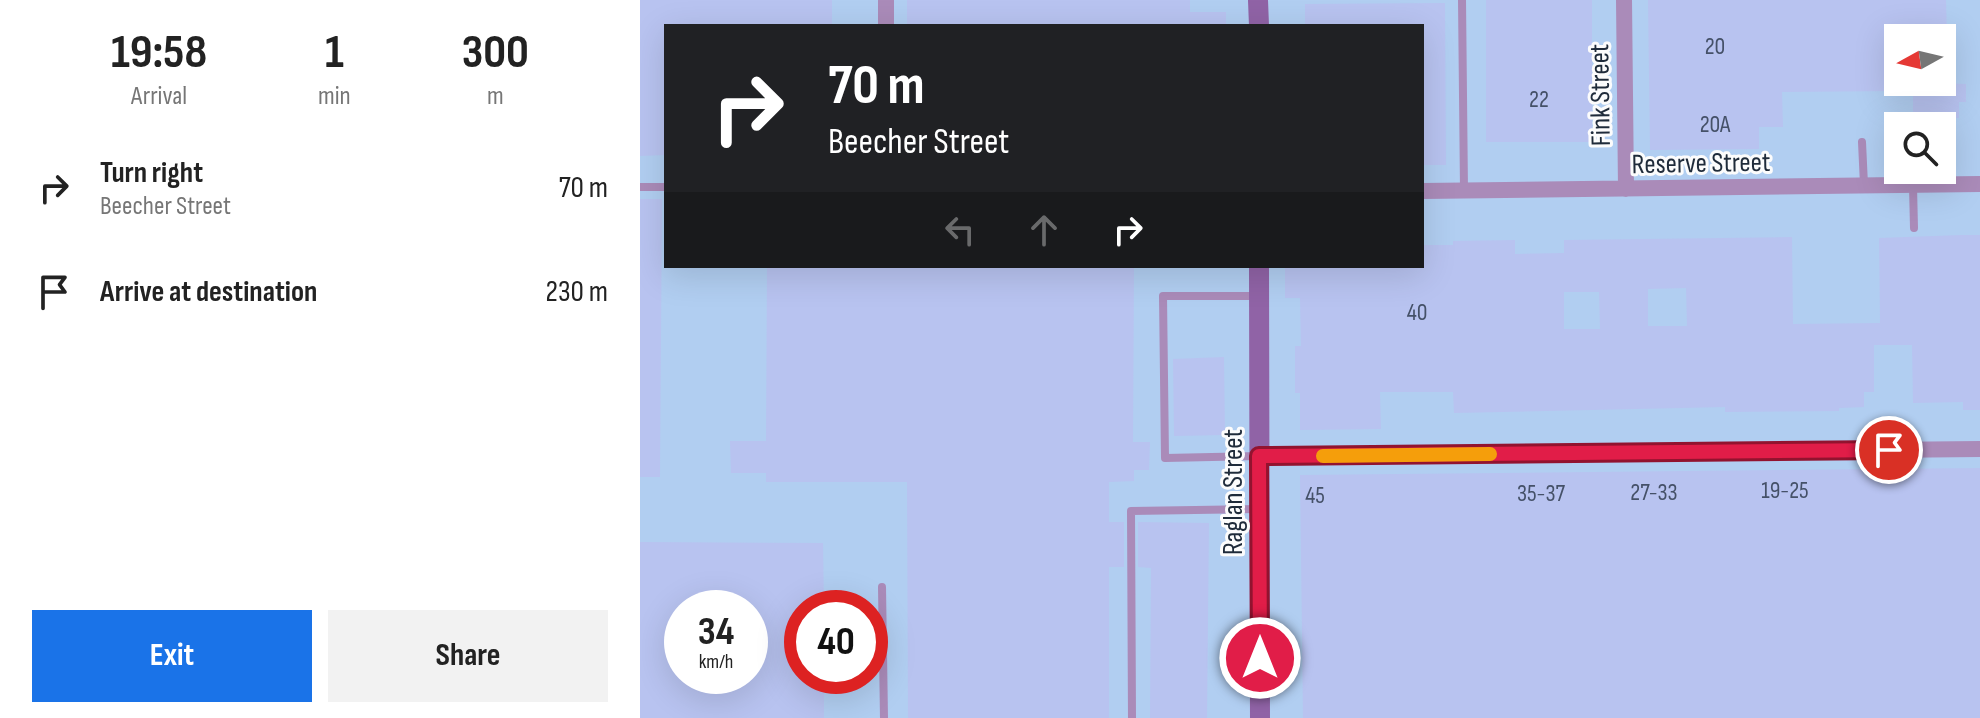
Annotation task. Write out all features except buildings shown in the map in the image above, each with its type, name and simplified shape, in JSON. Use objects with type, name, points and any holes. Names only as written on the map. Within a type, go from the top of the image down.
[{"type":"street","points":[[886,0],[886,24]]},
{"type":"street","points":[[1258,0],[1259,24]]},
{"type":"street","name":"Fink Street","points":[[1624,0],[1626,189]]},
{"type":"street","name":"Reserve Street","points":[[1424,191],[1980,184]]},
{"type":"street","name":"Raglan Street","points":[[1259,268],[1260,718]]},
{"type":"street","points":[[1259,456],[1980,449]]},
{"type":"lane","points":[[1462,0],[1464,191]]},
{"type":"lane","points":[[1862,142],[1864,186]]},
{"type":"lane","points":[[1913,185],[1914,228]]},
{"type":"lane","points":[[640,187],[664,187]]},
{"type":"lane","points":[[1259,296],[1163,296],[1165,458],[1259,456]]},
{"type":"lane","points":[[1132,718],[1131,511],[1260,509]]},
{"type":"lane","points":[[882,587],[884,718]]},
{"type":"shaded area","points":[[640,0],[1980,0],[1980,718],[640,718]]},
{"type":"slow traffic","points":[[1323,456],[1490,454]]},
{"type":"route","points":[[1260,658],[1259,456],[1889,450]]}]
